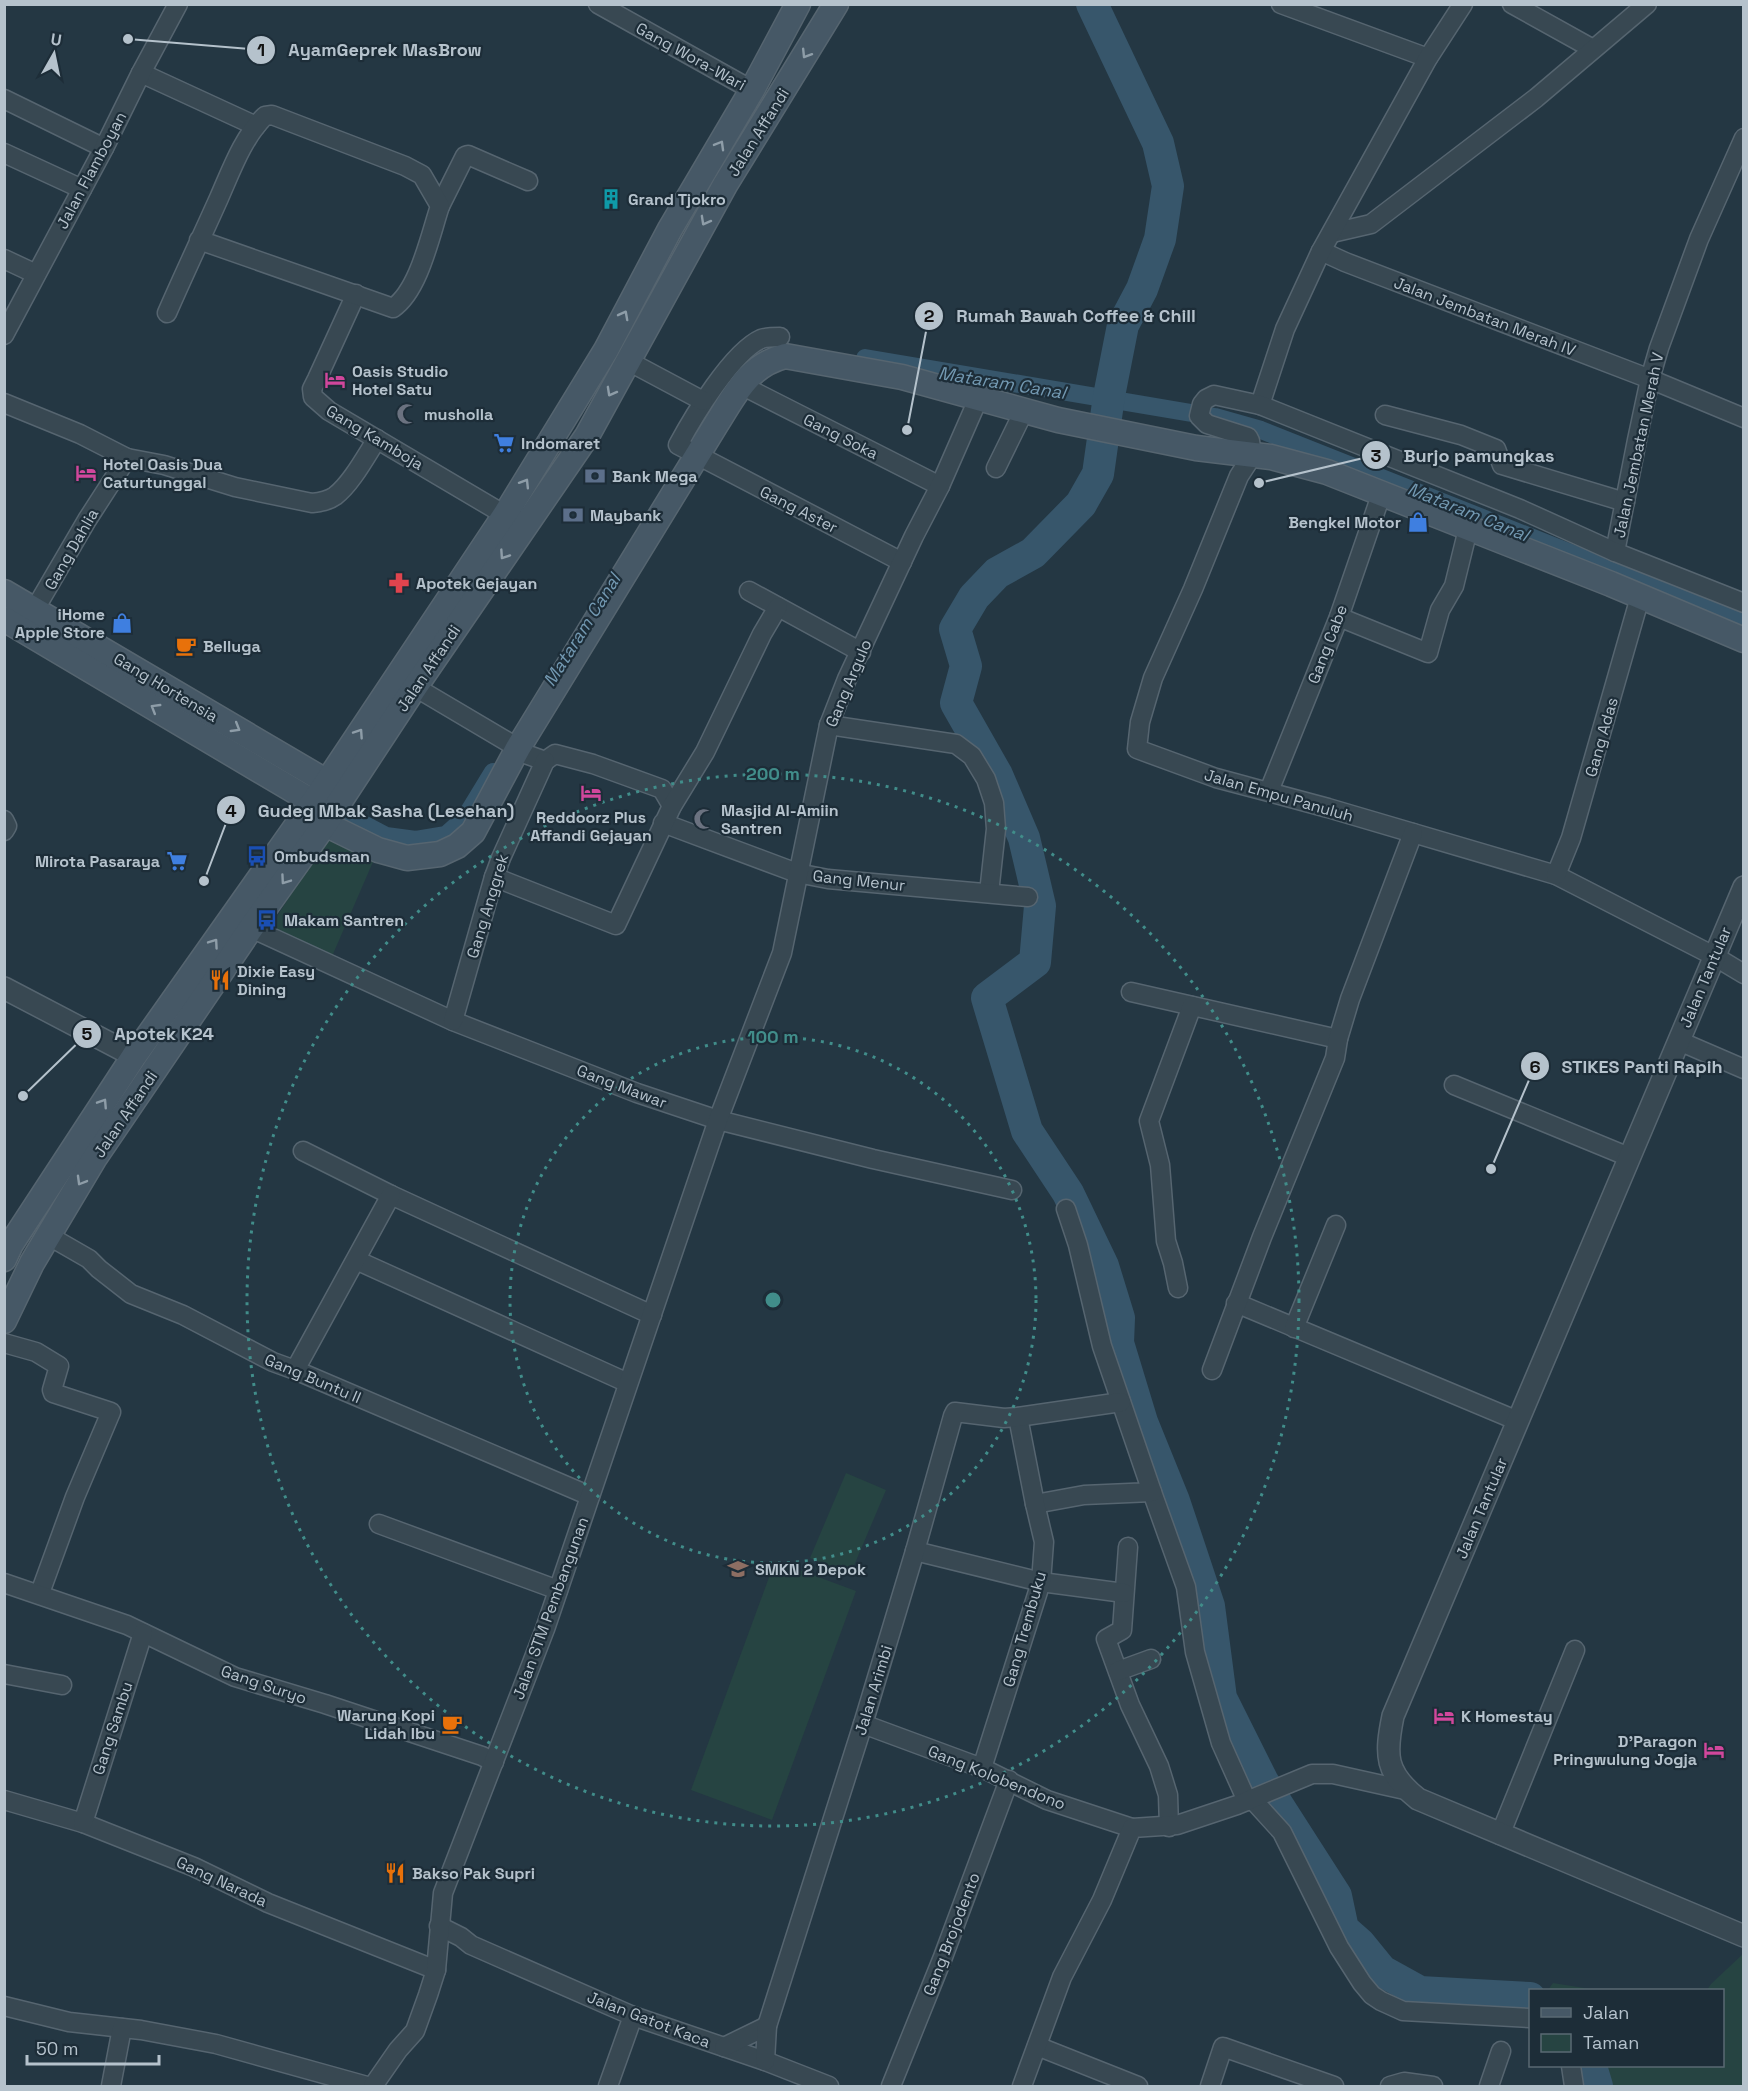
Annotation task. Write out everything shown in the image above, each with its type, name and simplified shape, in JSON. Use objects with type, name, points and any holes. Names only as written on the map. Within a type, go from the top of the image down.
[{"type":"main road","name":"Jalan Affandi","points":[[4,1321],[32,1263],[94,1159],[251,928],[606,350],[670,229],[752,90],[798,4]]},
{"type":"main road","name":"Jalan Affandi","points":[[336,787],[415,687],[587,436],[725,185],[836,4]]},
{"type":"main road","points":[[606,350],[628,361]]},
{"type":"main road","name":"Gang Hortensia","points":[[4,619],[378,850],[407,858],[440,854],[457,846],[472,832],[513,746],[690,453],[752,372],[772,360],[793,357],[902,377],[1058,420],[1196,448],[1271,457],[1326,472],[1743,640]]},
{"type":"main road","name":"Gang Hortensia","points":[[4,592],[336,787]]},
{"type":"main road","name":"Jalan Affandi","points":[[7,1247],[134,1056],[323,814]]},
{"type":"street","name":"Jalan Flamboyan","points":[[4,335],[105,148],[141,73],[178,4]]},
{"type":"street","name":"Gang Wora-Wari","points":[[598,4],[752,90]]},
{"type":"street","points":[[1281,4],[1428,58]]},
{"type":"street","points":[[1260,405],[1285,329],[1321,251],[1428,58],[1463,4]]},
{"type":"street","points":[[1512,4],[1593,49]]},
{"type":"street","points":[[1332,232],[1371,224],[1536,98],[1647,4]]},
{"type":"street","points":[[141,73],[256,126]]},
{"type":"street","points":[[4,99],[105,148]]},
{"type":"street","points":[[167,313],[231,171],[256,126],[265,116],[272,115],[405,165],[422,175],[440,206]]},
{"type":"street","name":"Jalan Jembatan Merah V","points":[[1615,552],[1650,379],[1659,348],[1699,239],[1743,138]]},
{"type":"street","points":[[4,153],[82,189]]},
{"type":"street","points":[[199,240],[393,308],[406,297],[417,274],[440,206],[465,156],[468,155],[528,181]]},
{"type":"street","name":"Jalan Jembatan Merah IV","points":[[1321,251],[1650,379],[1743,418]]},
{"type":"street","points":[[4,259],[36,274]]},
{"type":"street","name":"Gang Kamboja","points":[[356,294],[312,390],[313,397],[329,411],[505,515]]},
{"type":"street","points":[[690,453],[678,445],[703,401],[750,346],[763,338],[780,337]]},
{"type":"street","points":[[628,361],[703,401]]},
{"type":"street","name":"Gang Soka","points":[[741,385],[940,486]]},
{"type":"street","points":[[1252,456],[1248,436],[1207,424],[1199,412],[1206,399],[1214,396],[1260,405],[1520,509],[1615,552],[1743,603]]},
{"type":"street","name":"Gang Argulo","points":[[718,1120],[782,953],[829,725],[847,679],[940,486],[979,397]]},
{"type":"street","points":[[4,403],[80,434],[127,458],[164,465],[235,487],[312,503],[334,497],[377,439]]},
{"type":"street","points":[[996,468],[1022,411]]},
{"type":"street","points":[[1385,415],[1461,435],[1496,449],[1502,465],[1625,502]]},
{"type":"street","name":"Gang Aster","points":[[690,453],[902,562]]},
{"type":"street","name":"Jalan Empu Panuluh","points":[[1252,456],[1234,486],[1194,589],[1153,678],[1140,722],[1137,750],[1186,768],[1556,876],[1714,956],[1743,974]]},
{"type":"street","name":"Gang Dahlia","points":[[35,609],[87,520],[127,458]]},
{"type":"street","name":"Gang Cabe","points":[[1269,791],[1339,616],[1381,495]]},
{"type":"street","points":[[1339,616],[1428,653],[1440,610],[1454,586],[1468,529]]},
{"type":"street","points":[[749,591],[861,652]]},
{"type":"street","name":"Gang Adas","points":[[1556,876],[1571,838],[1640,597]]},
{"type":"street","points":[[494,878],[616,925],[672,806],[705,752],[762,633],[778,607]]},
{"type":"street","points":[[415,687],[513,746],[545,761],[555,754],[593,764],[662,789],[672,806]]},
{"type":"street","points":[[829,725],[957,744],[972,756],[986,779],[994,803],[996,829],[989,893]]},
{"type":"street","name":"Gang Anggrek","points":[[453,1021],[501,858],[545,761]]},
{"type":"street","points":[[4,820],[7,826],[4,831]]},
{"type":"street","name":"Gang Menur","points":[[663,824],[797,873],[828,879],[1028,897]]},
{"type":"street","points":[[1212,1370],[1236,1304],[1335,1058],[1350,999],[1413,833]]},
{"type":"street","name":"Jalan Tantular","points":[[1743,887],[1393,1716],[1388,1743],[1389,1762],[1397,1780],[1418,1799],[1743,1936]]},
{"type":"street","name":"Gang Mawar","points":[[251,928],[453,1021],[637,1093],[718,1120],[873,1159],[1012,1190]]},
{"type":"street","points":[[4,988],[134,1056],[155,1070]]},
{"type":"street","points":[[1131,992],[1338,1039]]},
{"type":"street","points":[[1178,1288],[1166,1241],[1160,1165],[1149,1121],[1192,1006]]},
{"type":"street","points":[[1679,1041],[1743,1069]]},
{"type":"street","points":[[1454,1085],[1629,1157]]},
{"type":"street","name":"Jalan STM Pembangunan","points":[[374,2086],[398,2050],[415,2031],[436,1970],[442,1893],[558,1590],[718,1120]]},
{"type":"street","points":[[303,1151],[391,1195],[652,1315]]},
{"type":"street","points":[[295,1370],[391,1195]]},
{"type":"street","points":[[1066,1209],[1078,1245],[1102,1346],[1186,1587],[1196,1652],[1221,1743],[1249,1800],[1282,1832],[1339,1947],[1372,1995],[1403,2011],[1529,2018]]},
{"type":"street","points":[[1294,1328],[1336,1225]]},
{"type":"street","name":"Gang Buntu II","points":[[49,1236],[89,1259],[131,1294],[183,1315],[273,1362],[590,1496]]},
{"type":"street","points":[[356,1260],[628,1383]]},
{"type":"street","points":[[1236,1304],[1518,1421]]},
{"type":"street","points":[[4,1343],[36,1353],[59,1366],[53,1393],[111,1412],[75,1497],[40,1593]]},
{"type":"street","points":[[1018,1417],[1121,1402]]},
{"type":"street","name":"Jalan Arimbi","points":[[765,2061],[767,2026],[863,1724],[955,1412],[1004,1418],[1018,1417]]},
{"type":"street","name":"Gang Trembuku","points":[[982,1768],[1041,1582],[1044,1542],[1018,1417]]},
{"type":"street","points":[[1035,1504],[1084,1495],[1152,1492]]},
{"type":"street","points":[[379,1524],[558,1590]]},
{"type":"street","points":[[1128,1547],[1122,1630],[1106,1639],[1130,1705],[1159,1766],[1168,1795],[1169,1827]]},
{"type":"street","points":[[915,1551],[1041,1582],[1124,1593]]},
{"type":"street","name":"Gang Suryo","points":[[4,1583],[40,1593],[119,1622],[235,1677],[334,1707],[494,1762]]},
{"type":"street","name":"Gang Sambu","points":[[83,1823],[143,1633]]},
{"type":"street","points":[[1500,1835],[1575,1650]]},
{"type":"street","points":[[1118,1671],[1151,1659]]},
{"type":"street","points":[[4,1674],[62,1685]]},
{"type":"street","name":"Gang Kolobendono","points":[[863,1724],[982,1768],[1047,1800],[1132,1828],[1169,1827],[1249,1800],[1312,1773],[1333,1774],[1406,1790]]},
{"type":"street","name":"Gang Brojodento","points":[[891,2086],[943,1957],[1009,1780]]},
{"type":"street","name":"Gang Narada","points":[[4,1800],[83,1823],[195,1867],[268,1903],[436,1970]]},
{"type":"street","points":[[1022,2086],[1062,1977],[1102,1900],[1132,1828]]},
{"type":"street","name":"Jalan Gatot Kaca","points":[[439,1926],[471,1945],[633,2016],[765,2061],[829,2086]]},
{"type":"street","name":"Jalan Gatot Kaca","points":[[439,1948],[471,1945]]},
{"type":"street","points":[[4,2006],[69,2022],[122,2028],[216,2044],[367,2086]]},
{"type":"street","points":[[608,2086],[633,2016]]},
{"type":"street","points":[[724,2047],[767,2026]]},
{"type":"street","points":[[111,2086],[122,2028]]},
{"type":"street","points":[[1037,2046],[1138,2086]]},
{"type":"street","points":[[1210,2086],[1223,2047],[1334,2086]]},
{"type":"street","points":[[1489,2086],[1501,2051]]},
{"type":"street","points":[[1571,2067],[1574,2086]]},
{"type":"street","points":[[1390,2086],[1404,2082],[1433,2086]]},
{"type":"green space","points":[[338,821],[379,848],[330,961],[267,932]]},
{"type":"green space","points":[[846,1473],[886,1490],[850,1575],[810,1558]]},
{"type":"green space","points":[[775,1561],[856,1591],[772,1820],[691,1790]]},
{"type":"green space","points":[[1743,1954],[1743,2086],[1601,2086],[1595,2067],[1724,2067],[1724,1989],[1708,1989]]},
{"type":"green space","points":[[1553,1983],[1591,1989],[1549,1989]]},
{"type":"waterway","points":[[1092,4],[1158,143],[1168,186],[1160,239],[1142,289],[1123,325],[1109,396],[1098,474],[1081,504],[1033,553],[997,573],[974,597],[955,629],[966,666],[956,703],[997,775],[1024,838],[1040,906],[1035,962],[987,998],[1027,1131],[1068,1193],[1103,1266],[1119,1318],[1118,1343],[1142,1422],[1174,1501],[1209,1606],[1221,1698],[1263,1782],[1336,1896],[1343,1929],[1360,1944],[1382,1971],[1420,1992],[1529,1998]]},
{"type":"waterway","name":"Mataram Canal","points":[[865,358],[1215,417],[1261,430],[1744,622]]},
{"type":"waterway","name":"Mataram Canal","points":[[327,800],[346,815],[386,836],[416,840],[446,835],[465,818],[493,772]]},
{"type":"waterway","points":[[1591,2067],[1597,2086]]},
{"type":"place","name":"AyamGeprek MasBrow","points":[[128,39]]},
{"type":"place","name":"Grand Tjokro","points":[[611,199]]},
{"type":"place","name":"Oasis Studio Hotel Satu","points":[[335,380]]},
{"type":"place","name":"musholla","points":[[407,414]]},
{"type":"place","name":"Rumah Bawah Coffee & Chill","points":[[907,430]]},
{"type":"place","name":"Indomaret","points":[[504,443]]},
{"type":"place","name":"Hotel Oasis Dua Caturtunggal","points":[[86,473]]},
{"type":"place","name":"Bank Mega","points":[[595,476]]},
{"type":"place","name":"Burjo pamungkas","points":[[1259,483]]},
{"type":"place","name":"Maybank","points":[[573,515]]},
{"type":"place","name":"Bengkel Motor","points":[[1418,522]]},
{"type":"place","name":"Apotek Gejayan","points":[[399,583]]},
{"type":"place","name":"iHome Apple Store","points":[[122,623]]},
{"type":"place","name":"Belluga","points":[[186,646]]},
{"type":"place","name":"Reddoorz Plus Affandi Gejayan","points":[[591,793]]},
{"type":"place","name":"Masjid Al-Amiin Santren","points":[[704,819]]},
{"type":"place","name":"Ombudsman","points":[[257,856]]},
{"type":"place","name":"Mirota Pasaraya","points":[[177,861]]},
{"type":"place","name":"Gudeg Mbak Sasha (Lesehan)","points":[[204,881]]},
{"type":"place","name":"Makam Santren","points":[[267,920]]},
{"type":"place","name":"Dixie Easy Dining","points":[[220,980]]},
{"type":"place","name":"Apotek K24","points":[[23,1096]]},
{"type":"place","name":"STIKES Panti Rapih","points":[[1491,1169]]},
{"type":"place","name":"SMKN 2 Depok","points":[[738,1569]]},
{"type":"place","name":"K Homestay","points":[[1444,1716]]},
{"type":"place","name":"Warung Kopi Lidah Ibu","points":[[452,1724]]},
{"type":"place","name":"D'Paragon Pringwulung Jogja","points":[[1714,1750]]},
{"type":"place","name":"Bakso Pak Supri","points":[[395,1873]]}]
